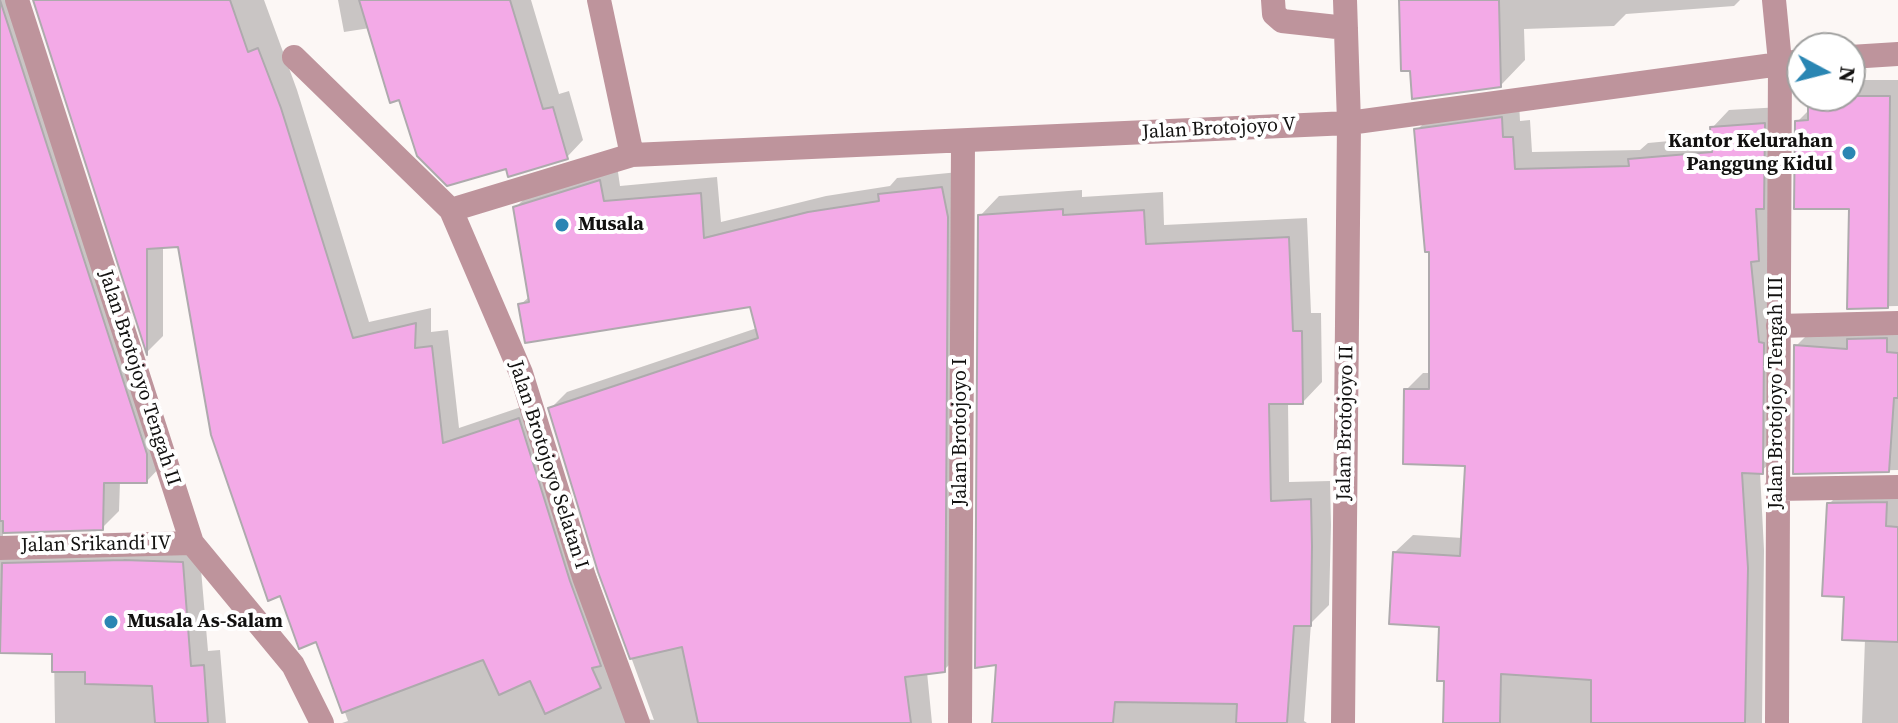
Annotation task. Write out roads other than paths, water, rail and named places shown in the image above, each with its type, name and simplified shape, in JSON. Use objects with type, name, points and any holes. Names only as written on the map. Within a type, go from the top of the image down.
[{"type":"street","name":"Jalan Brotojoyo Tengah II","points":[[17,0],[192,543],[293,665],[322,723]]},
{"type":"street","points":[[599,0],[632,155]]},
{"type":"street","points":[[1273,0],[1274,14],[1282,21],[1346,28]]},
{"type":"street","name":"Jalan Brotojoyo II","points":[[1343,723],[1349,123],[1345,0]]},
{"type":"street","name":"Jalan Brotojoyo Tengah III","points":[[1774,0],[1786,43]]},
{"type":"street","points":[[1866,56],[1898,54]]},
{"type":"street","points":[[294,57],[451,210]]},
{"type":"street","name":"Jalan Brotojoyo V","points":[[451,210],[632,155],[1349,123],[1786,62]]},
{"type":"street","name":"Jalan Brotojoyo Tengah III","points":[[1777,723],[1778,326],[1788,112]]},
{"type":"street","name":"Jalan Brotojoyo I","points":[[960,723],[963,141]]},
{"type":"street","name":"Jalan Brotojoyo Selatan I","points":[[451,210],[521,373],[584,577],[638,723]]},
{"type":"street","points":[[1778,326],[1898,323]]},
{"type":"street","points":[[1776,489],[1898,487]]},
{"type":"street","name":"Jalan Srikandi IV","points":[[0,548],[192,543]]},
{"type":"place","name":"Kantor Kelurahan Panggung Kidul","points":[[1849,153]]},
{"type":"place","name":"Musala","points":[[562,225]]},
{"type":"place","name":"Musala As-Salam","points":[[111,622]]}]
